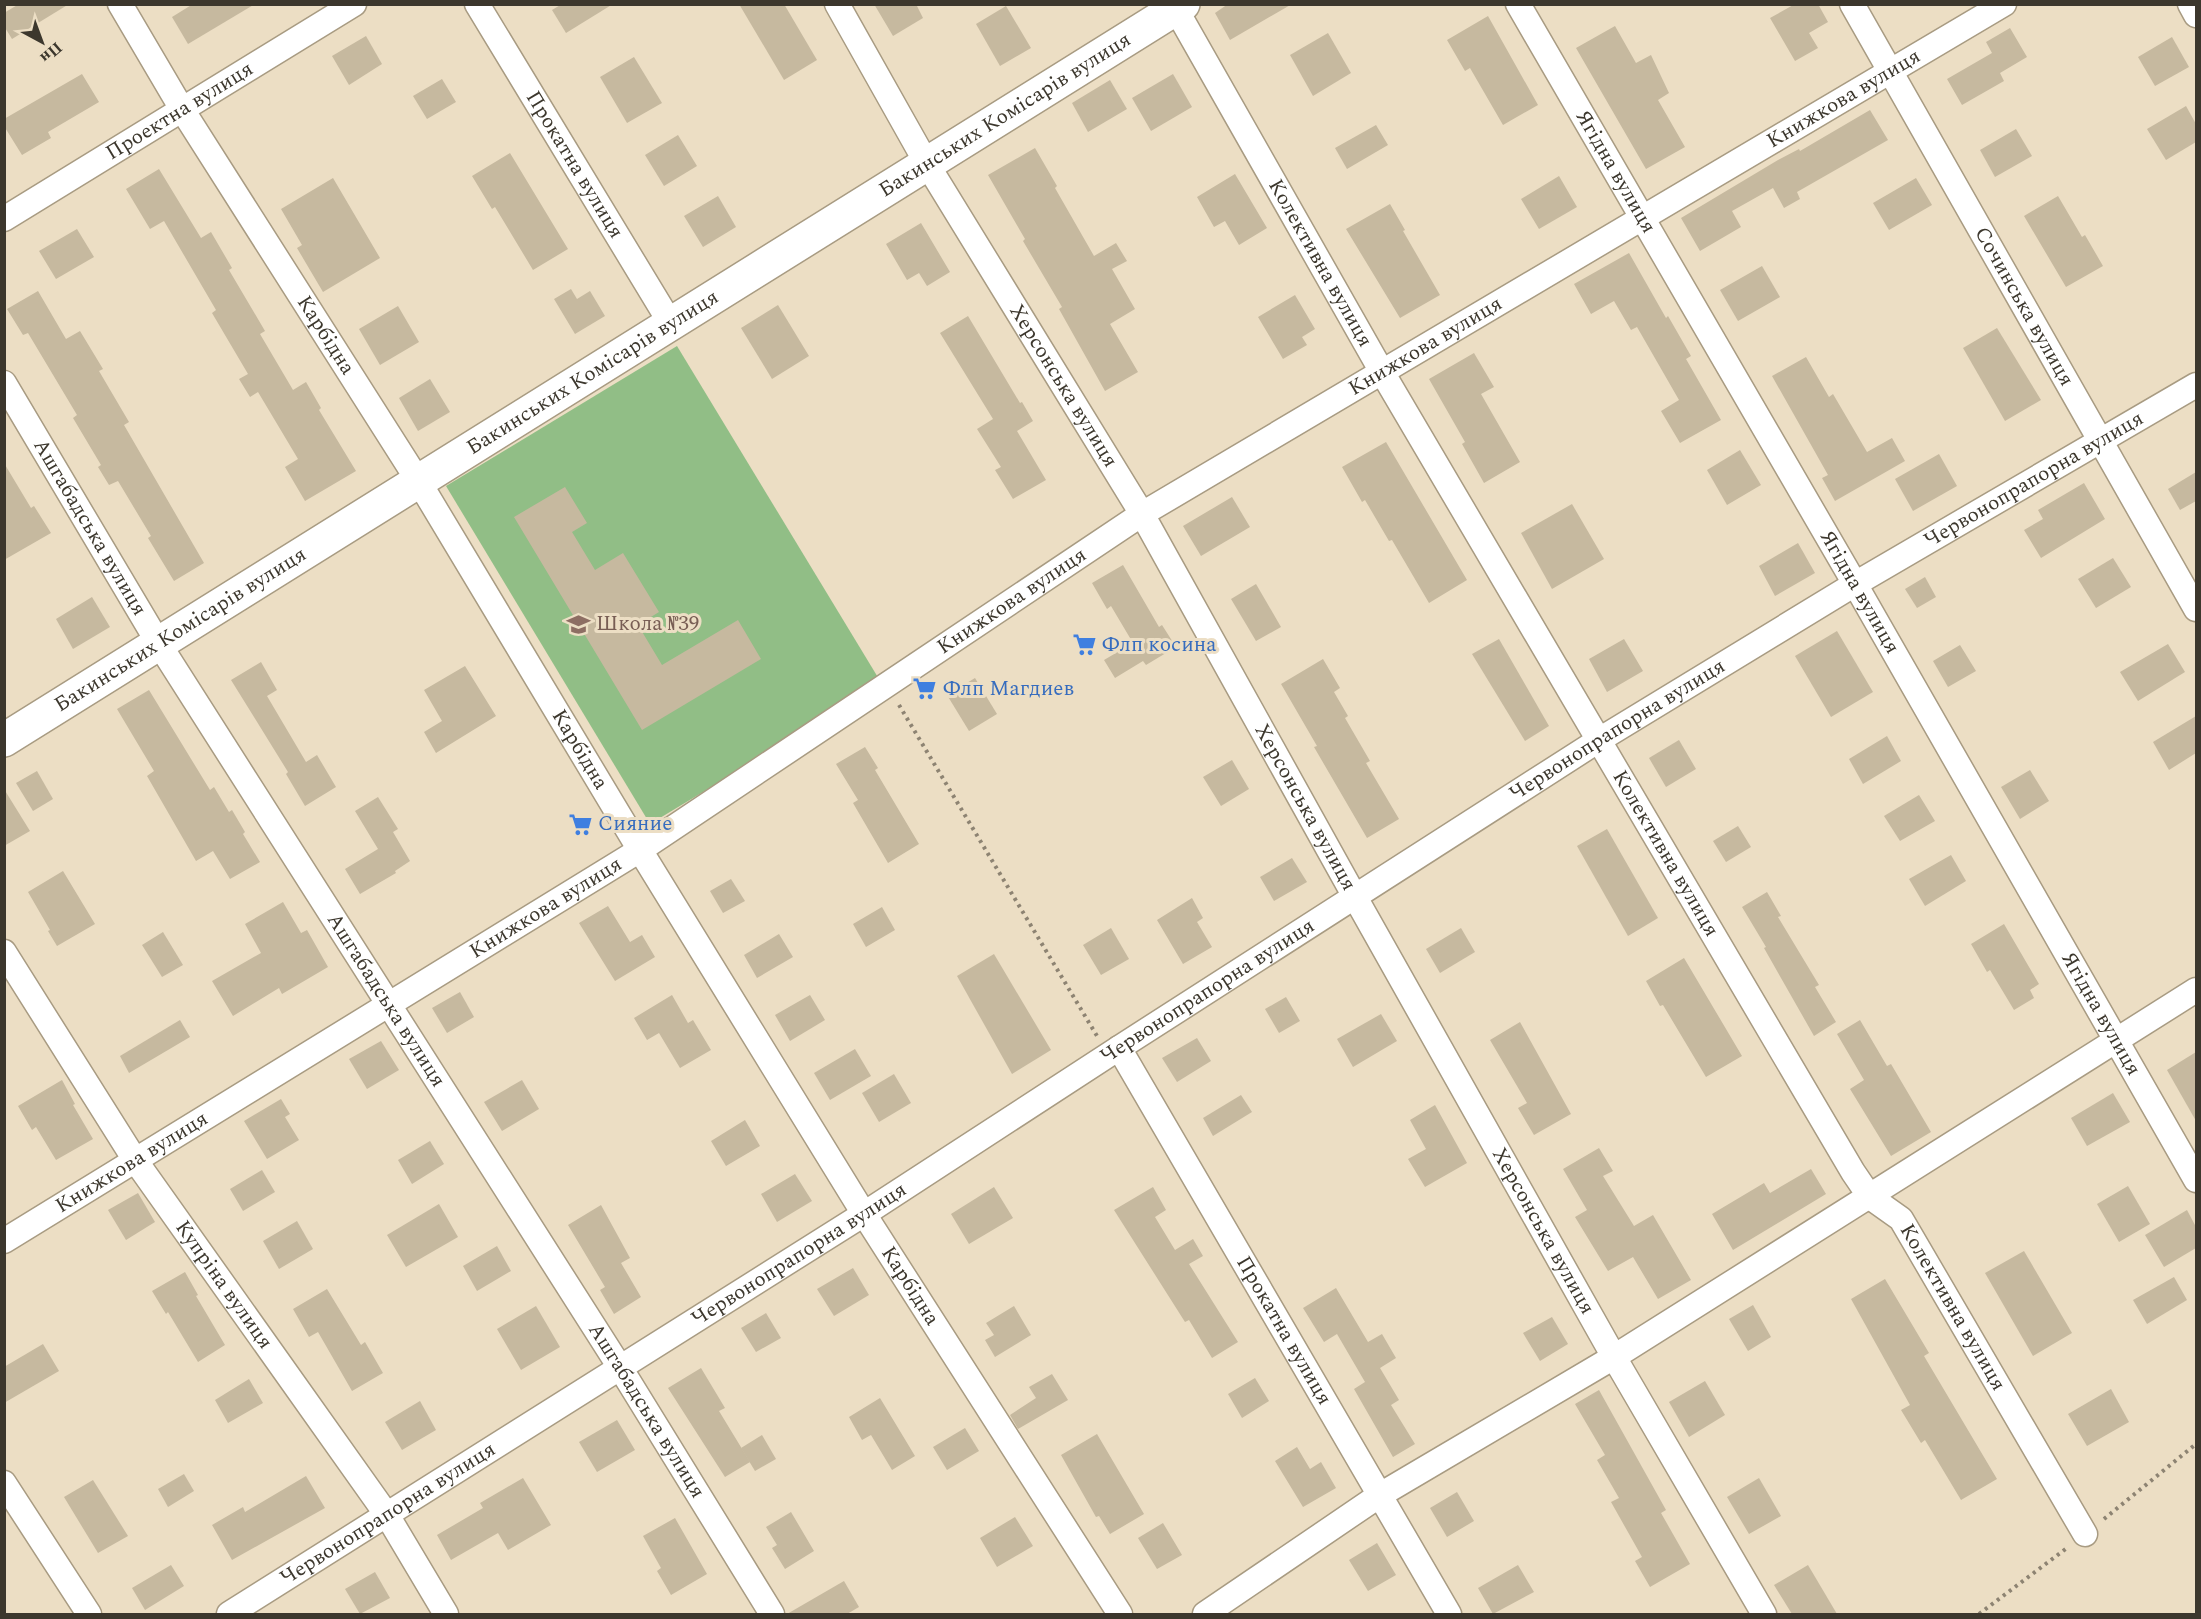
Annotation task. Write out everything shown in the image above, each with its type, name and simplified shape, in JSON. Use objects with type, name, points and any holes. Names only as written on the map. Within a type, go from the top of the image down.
[{"type":"street","name":"Карбідна","points":[[120,4],[183,111],[419,482],[640,850],[864,1214],[1120,1614]]},
{"type":"street","name":"Проектна вулиця","points":[[4,219],[354,4]]},
{"type":"street","name":"Прокатна вулиця","points":[[477,4],[671,324]]},
{"type":"street","name":"Херсонська вулиця","points":[[837,4],[927,164],[1142,514],[1614,1357],[1764,1614]]},
{"type":"street","name":"Ягідна вулиця","points":[[1518,4],[1855,584],[2196,1180]]},
{"type":"street","name":"Сочинська вулиця","points":[[1852,4],[2196,609]]},
{"type":"street","name":"Книжкова вулиця","points":[[4,1241],[640,850],[1142,514],[2004,4]]},
{"type":"street","points":[[2190,4],[2196,15]]},
{"type":"street","name":"Бакинських Комісарів вулиця","points":[[4,740],[1177,6]]},
{"type":"street","name":"Колективна вулиця","points":[[1177,6],[1382,372],[1853,1172],[1870,1197],[1901,1220],[2085,1534]]},
{"type":"street","name":"Ашгабадська вулиця","points":[[4,383],[159,644],[621,1369],[772,1614]]},
{"type":"street","name":"Червонопрапорна вулиця","points":[[229,1614],[864,1214],[1599,740],[1855,584],[2196,385]]},
{"type":"street","name":"Купріна вулиця","points":[[4,952],[135,1160],[387,1515],[446,1614]]},
{"type":"street","points":[[1204,1614],[1380,1495],[1614,1357],[2196,990]]},
{"type":"street","name":"Прокатна вулиця","points":[[1114,1051],[1449,1614]]},
{"type":"street","points":[[4,1483],[88,1614]]},
{"type":"path","points":[[887,685],[1114,1051]]},
{"type":"green space","points":[[677,346],[882,684],[650,824],[446,486]]},
{"type":"building","points":[[19,4],[69,4],[12,39],[4,26],[4,13]]},
{"type":"building","points":[[193,4],[255,4],[188,44],[172,17]]},
{"type":"building","points":[[562,4],[613,4],[566,33],[552,10]]},
{"type":"building","points":[[739,4],[784,4],[817,60],[784,80]]},
{"type":"building","points":[[874,4],[916,4],[923,18],[893,36]]},
{"type":"building","points":[[1228,4],[1292,4],[1230,40],[1215,13]]},
{"type":"building","points":[[1795,4],[1818,4],[1828,22],[1809,33],[1818,48],[1795,61],[1770,18]]},
{"type":"building","points":[[1006,6],[1031,48],[1000,66],[976,24]]},
{"type":"building","points":[[1488,16],[1538,105],[1503,125],[1470,68],[1465,71],[1447,40]]},
{"type":"building","points":[[1615,26],[1636,63],[1651,55],[1669,93],[1658,100],[1685,147],[1646,169],[1576,48]]},
{"type":"building","points":[[2010,28],[2027,57],[2000,73],[2004,81],[1962,105],[1947,79],[1992,53],[1986,42]]},
{"type":"building","points":[[1328,33],[1351,73],[1313,96],[1290,55]]},
{"type":"building","points":[[366,36],[382,64],[349,85],[332,56]]},
{"type":"building","points":[[2172,37],[2189,67],[2155,86],[2138,57]]},
{"type":"building","points":[[634,57],[662,103],[627,123],[600,77]]},
{"type":"building","points":[[82,74],[99,102],[48,132],[51,138],[22,155],[4,126],[4,119]]},
{"type":"building","points":[[1173,74],[1192,107],[1151,131],[1132,98]]},
{"type":"building","points":[[442,79],[456,102],[427,119],[413,96]]},
{"type":"building","points":[[1110,80],[1127,109],[1088,132],[1072,103]]},
{"type":"building","points":[[2186,106],[2196,124],[2196,142],[2166,160],[2147,129]]},
{"type":"building","points":[[1870,110],[1888,140],[1797,192],[1800,199],[1784,208],[1773,188],[1732,211],[1741,227],[1700,251],[1681,218],[1778,160],[1799,149],[1800,151]]},
{"type":"building","points":[[1376,125],[1388,145],[1347,169],[1335,148]]},
{"type":"building","points":[[2016,129],[2032,156],[1995,177],[1980,150]]},
{"type":"building","points":[[678,135],[697,166],[664,186],[645,155]]},
{"type":"building","points":[[1035,148],[1094,256],[1116,243],[1127,261],[1112,269],[1135,309],[1110,324],[1138,372],[1105,391],[1059,309],[1062,307],[988,175]]},
{"type":"building","points":[[510,153],[568,249],[533,270],[495,207],[492,209],[472,176]]},
{"type":"building","points":[[159,169],[201,238],[211,232],[232,268],[229,270],[265,331],[260,334],[293,390],[306,382],[321,408],[319,410],[356,471],[305,501],[285,467],[298,459],[258,392],[250,397],[239,379],[248,374],[212,313],[216,310],[164,221],[150,229],[126,189]]},
{"type":"building","points":[[1235,174],[1267,228],[1239,245],[1225,221],[1214,227],[1197,197]]},
{"type":"building","points":[[1559,176],[1577,207],[1539,229],[1521,199]]},
{"type":"building","points":[[333,178],[380,258],[323,292],[297,248],[302,245],[281,209]]},
{"type":"building","points":[[1916,178],[1932,205],[1889,230],[1873,203]]},
{"type":"building","points":[[718,196],[736,227],[703,247],[684,216]]},
{"type":"building","points":[[2058,196],[2082,237],[2085,235],[2103,266],[2066,287],[2024,216]]},
{"type":"building","points":[[1390,204],[1440,295],[1400,318],[1346,229]]},
{"type":"building","points":[[921,223],[950,272],[927,286],[919,273],[907,280],[886,244]]},
{"type":"building","points":[[77,229],[94,257],[56,279],[39,251]]},
{"type":"building","points":[[1629,253],[1666,318],[1668,316],[1691,356],[1686,359],[1721,420],[1680,443],[1661,411],[1679,400],[1637,327],[1631,330],[1614,301],[1591,314],[1574,284]]},
{"type":"building","points":[[1762,266],[1780,297],[1738,321],[1720,290]]},
{"type":"building","points":[[571,289],[577,299],[590,291],[605,316],[575,334],[554,299]]},
{"type":"building","points":[[38,291],[66,339],[80,331],[103,369],[99,371],[129,422],[124,425],[204,563],[174,581],[148,538],[151,536],[118,481],[109,485],[98,467],[101,465],[73,418],[77,415],[28,333],[23,335],[7,309]]},
{"type":"building","points":[[1295,295],[1315,329],[1302,337],[1307,345],[1283,359],[1258,317]]},
{"type":"building","points":[[778,305],[809,356],[772,379],[741,328]]},
{"type":"building","points":[[398,306],[419,342],[380,365],[359,329]]},
{"type":"building","points":[[968,316],[1033,421],[1017,431],[1046,480],[1013,499],[995,470],[1001,467],[977,429],[993,419],[940,333]]},
{"type":"building","points":[[1997,328],[2041,400],[2005,421],[1963,348]]},
{"type":"building","points":[[1474,353],[1494,387],[1481,394],[1520,462],[1484,483],[1462,444],[1465,442],[1429,379]]},
{"type":"building","points":[[1806,357],[1829,397],[1833,394],[1867,452],[1892,438],[1905,461],[1835,501],[1822,478],[1828,475],[1772,376]]},
{"type":"building","points":[[430,379],[450,412],[418,431],[399,398]]},
{"type":"building","points":[[1386,442],[1467,580],[1429,603],[1392,540],[1389,541],[1365,500],[1362,502],[1342,467]]},
{"type":"building","points":[[1740,450],[1761,485],[1727,505],[1707,470]]},
{"type":"building","points":[[1939,454],[1957,486],[1913,511],[1895,479]]},
{"type":"building","points":[[4,463],[31,508],[34,506],[51,533],[4,560]]},
{"type":"building","points":[[2196,472],[2196,501],[2180,510],[2168,489]]},
{"type":"building","points":[[2084,483],[2105,519],[2041,558],[2024,530],[2043,519],[2038,510]]},
{"type":"building","points":[[565,487],[587,523],[572,532],[595,570],[623,553],[659,612],[638,625],[662,665],[738,620],[761,659],[642,730],[514,517]]},
{"type":"building","points":[[1232,497],[1250,527],[1201,556],[1183,526]]},
{"type":"building","points":[[1572,504],[1604,559],[1552,589],[1521,533]]},
{"type":"building","points":[[1798,543],[1815,573],[1775,596],[1759,566]]},
{"type":"building","points":[[2113,558],[2131,587],[2096,608],[2078,579]]},
{"type":"building","points":[[1123,565],[1159,627],[1162,625],[1176,647],[1146,665],[1143,661],[1115,678],[1104,660],[1133,643],[1111,606],[1107,609],[1092,583]]},
{"type":"building","points":[[1925,577],[1936,597],[1917,608],[1905,589]]},
{"type":"building","points":[[1256,584],[1281,627],[1256,641],[1231,599]]},
{"type":"building","points":[[92,597],[110,627],[73,649],[56,619]]},
{"type":"building","points":[[1837,631],[1873,692],[1831,717],[1795,656]]},
{"type":"building","points":[[1499,639],[1549,726],[1525,741],[1472,654]]},
{"type":"building","points":[[1624,639],[1643,671],[1607,692],[1589,659]]},
{"type":"building","points":[[2168,644],[2185,672],[2138,701],[2120,672]]},
{"type":"building","points":[[1960,645],[1976,671],[1948,687],[1933,661]]},
{"type":"building","points":[[1323,659],[1340,688],[1334,692],[1348,716],[1345,718],[1370,761],[1366,763],[1399,819],[1367,838],[1314,747],[1317,746],[1281,684]]},
{"type":"building","points":[[261,662],[277,690],[267,696],[306,762],[317,755],[336,787],[305,806],[286,774],[288,772],[231,680]]},
{"type":"building","points":[[465,666],[496,716],[436,753],[424,732],[442,721],[424,690]]},
{"type":"building","points":[[975,678],[997,714],[969,731],[947,695]]},
{"type":"building","points":[[149,690],[210,790],[214,787],[229,812],[232,810],[260,862],[230,879],[213,851],[196,861],[147,776],[154,771],[117,709]]},
{"type":"building","points":[[2196,716],[2196,753],[2169,770],[2153,742]]},
{"type":"building","points":[[1887,736],[1901,761],[1863,784],[1849,759]]},
{"type":"building","points":[[1679,740],[1696,769],[1666,787],[1649,758]]},
{"type":"building","points":[[865,747],[878,768],[875,770],[919,844],[888,863],[853,803],[858,800],[836,764]]},
{"type":"building","points":[[1232,760],[1249,789],[1221,806],[1203,777]]},
{"type":"building","points":[[2030,770],[2049,801],[2020,819],[2001,787]]},
{"type":"building","points":[[37,771],[53,799],[33,811],[16,783]]},
{"type":"building","points":[[4,789],[30,831],[4,846]]},
{"type":"building","points":[[1919,795],[1935,821],[1900,841],[1884,816]]},
{"type":"building","points":[[378,797],[398,829],[393,832],[410,861],[395,871],[396,873],[360,894],[345,869],[378,849],[355,811]]},
{"type":"building","points":[[1738,826],[1751,847],[1726,862],[1713,841]]},
{"type":"building","points":[[1607,829],[1658,918],[1628,936],[1577,846]]},
{"type":"building","points":[[1951,855],[1966,881],[1925,906],[1909,879]]},
{"type":"building","points":[[1292,858],[1307,882],[1274,901],[1260,877]]},
{"type":"building","points":[[63,871],[95,924],[57,946],[28,892]]},
{"type":"building","points":[[731,879],[745,901],[723,913],[710,891]]},
{"type":"building","points":[[1767,892],[1781,916],[1778,917],[1819,985],[1815,987],[1836,1022],[1814,1036],[1742,907]]},
{"type":"building","points":[[1192,898],[1203,918],[1197,922],[1212,947],[1183,964],[1157,920]]},
{"type":"building","points":[[283,902],[301,933],[307,930],[328,967],[282,994],[279,988],[233,1016],[212,981],[261,953],[245,924]]},
{"type":"building","points":[[608,906],[630,942],[642,935],[655,957],[615,981],[579,923]]},
{"type":"building","points":[[882,907],[895,930],[866,947],[853,924]]},
{"type":"building","points":[[2004,924],[2039,984],[2030,990],[2034,998],[2014,1010],[1990,970],[1987,972],[1971,944]]},
{"type":"building","points":[[1111,928],[1129,959],[1101,975],[1083,945]]},
{"type":"building","points":[[1461,928],[1475,952],[1440,973],[1426,949]]},
{"type":"building","points":[[163,932],[183,965],[162,977],[142,945]]},
{"type":"building","points":[[779,934],[793,957],[757,978],[744,955]]},
{"type":"building","points":[[994,954],[1051,1050],[1012,1074],[957,976]]},
{"type":"building","points":[[1684,958],[1742,1056],[1706,1077],[1646,981]]},
{"type":"building","points":[[460,992],[474,1017],[447,1033],[432,1008]]},
{"type":"building","points":[[672,995],[688,1023],[693,1020],[711,1050],[680,1068],[659,1033],[647,1040],[634,1018]]},
{"type":"building","points":[[810,995],[825,1020],[790,1041],[775,1015]]},
{"type":"building","points":[[1286,997],[1300,1021],[1279,1033],[1265,1009]]},
{"type":"building","points":[[1381,1014],[1397,1041],[1353,1067],[1337,1039]]},
{"type":"building","points":[[180,1020],[190,1037],[129,1073],[120,1056]]},
{"type":"building","points":[[1860,1020],[1887,1066],[1891,1064],[1931,1132],[1891,1156],[1850,1089],[1864,1080],[1837,1034]]},
{"type":"building","points":[[1520,1022],[1571,1114],[1534,1135],[1518,1108],[1527,1103],[1490,1040]]},
{"type":"building","points":[[1197,1038],[1211,1061],[1177,1082],[1162,1058]]},
{"type":"building","points":[[381,1041],[399,1070],[367,1089],[349,1059]]},
{"type":"building","points":[[855,1049],[871,1076],[830,1100],[814,1073]]},
{"type":"building","points":[[2196,1052],[2196,1121],[2167,1070]]},
{"type":"building","points":[[894,1074],[911,1103],[879,1122],[862,1093]]},
{"type":"building","points":[[62,1080],[75,1104],[73,1105],[93,1139],[56,1160],[36,1127],[32,1130],[18,1106]]},
{"type":"building","points":[[522,1080],[539,1109],[502,1131],[484,1102]]},
{"type":"building","points":[[2113,1093],[2130,1122],[2087,1146],[2071,1118]]},
{"type":"building","points":[[1241,1095],[1252,1112],[1213,1136],[1203,1118]]},
{"type":"building","points":[[281,1099],[290,1114],[285,1117],[299,1140],[267,1159],[244,1121]]},
{"type":"building","points":[[1435,1105],[1467,1163],[1425,1187],[1408,1159],[1426,1149],[1410,1120]]},
{"type":"building","points":[[745,1120],[760,1146],[726,1166],[711,1141]]},
{"type":"building","points":[[430,1141],[444,1164],[412,1184],[398,1160]]},
{"type":"building","points":[[1599,1148],[1613,1171],[1603,1176],[1634,1226],[1653,1215],[1691,1280],[1658,1299],[1633,1257],[1608,1271],[1575,1217],[1587,1210],[1563,1169]]},
{"type":"building","points":[[1811,1169],[1826,1194],[1733,1250],[1712,1214],[1764,1183],[1770,1193]]},
{"type":"building","points":[[262,1170],[275,1192],[243,1211],[230,1189]]},
{"type":"building","points":[[795,1174],[812,1201],[777,1222],[761,1194]]},
{"type":"building","points":[[2128,1186],[2150,1224],[2119,1242],[2097,1204]]},
{"type":"building","points":[[994,1187],[1013,1218],[969,1244],[951,1214]]},
{"type":"building","points":[[1153,1187],[1166,1210],[1155,1217],[1175,1250],[1193,1239],[1203,1256],[1189,1264],[1238,1342],[1212,1358],[1189,1320],[1185,1322],[1114,1210]]},
{"type":"building","points":[[138,1193],[155,1222],[126,1240],[108,1210]]},
{"type":"building","points":[[439,1204],[458,1237],[406,1267],[387,1235]]},
{"type":"building","points":[[601,1205],[630,1258],[621,1263],[641,1297],[614,1314],[600,1290],[605,1287],[568,1225]]},
{"type":"building","points":[[2187,1210],[2196,1227],[2196,1248],[2164,1267],[2145,1235]]},
{"type":"building","points":[[297,1221],[313,1249],[279,1269],[263,1241]]},
{"type":"building","points":[[497,1246],[511,1271],[477,1291],[463,1266]]},
{"type":"building","points":[[2024,1251],[2072,1333],[2033,1356],[1985,1273]]},
{"type":"building","points":[[853,1268],[869,1295],[834,1316],[817,1289]]},
{"type":"building","points":[[185,1272],[198,1295],[196,1296],[225,1345],[198,1362],[168,1312],[166,1314],[152,1291]]},
{"type":"building","points":[[2174,1277],[2187,1300],[2147,1324],[2133,1300]]},
{"type":"building","points":[[1885,1279],[1929,1353],[1924,1356],[1997,1479],[1961,1500],[1925,1440],[1921,1443],[1901,1410],[1910,1405],[1851,1299]]},
{"type":"building","points":[[1336,1288],[1368,1342],[1382,1334],[1396,1358],[1380,1368],[1399,1400],[1391,1405],[1415,1444],[1393,1457],[1354,1389],[1365,1382],[1337,1334],[1324,1342],[1303,1308]]},
{"type":"building","points":[[327,1289],[361,1345],[365,1342],[383,1373],[352,1391],[318,1332],[309,1337],[293,1309]]},
{"type":"building","points":[[1753,1305],[1771,1337],[1748,1351],[1729,1319]]},
{"type":"building","points":[[536,1306],[560,1347],[521,1370],[497,1329]]},
{"type":"building","points":[[1014,1306],[1031,1335],[995,1357],[985,1340],[994,1335],[986,1323]]},
{"type":"building","points":[[766,1313],[781,1338],[756,1352],[741,1328]]},
{"type":"building","points":[[1552,1317],[1568,1344],[1540,1361],[1523,1333]]},
{"type":"building","points":[[43,1344],[59,1371],[4,1403],[4,1367]]},
{"type":"building","points":[[701,1368],[725,1408],[719,1411],[750,1462],[725,1477],[668,1388]]},
{"type":"building","points":[[1052,1374],[1068,1400],[1018,1429],[1010,1415],[1036,1398],[1029,1387]]},
{"type":"building","points":[[1255,1378],[1269,1401],[1242,1418],[1228,1394]]},
{"type":"building","points":[[249,1379],[263,1403],[228,1423],[215,1400]]},
{"type":"building","points":[[1705,1381],[1725,1415],[1689,1437],[1669,1402]]},
{"type":"building","points":[[2111,1389],[2129,1422],[2087,1446],[2068,1414]]},
{"type":"building","points":[[1599,1390],[1666,1510],[1661,1513],[1690,1564],[1650,1587],[1635,1561],[1642,1557],[1611,1502],[1619,1498],[1597,1460],[1605,1455],[1575,1404]]},
{"type":"building","points":[[880,1398],[915,1456],[892,1470],[871,1435],[862,1440],[849,1417]]},
{"type":"building","points":[[420,1401],[436,1430],[402,1450],[385,1422]]},
{"type":"building","points":[[617,1420],[635,1450],[597,1472],[579,1442]]},
{"type":"building","points":[[965,1428],[979,1451],[947,1470],[933,1447]]},
{"type":"building","points":[[1097,1434],[1144,1514],[1110,1534],[1099,1516],[1096,1517],[1061,1455]]},
{"type":"building","points":[[762,1435],[776,1459],[755,1471],[741,1448]]},
{"type":"building","points":[[1297,1447],[1310,1469],[1321,1462],[1336,1488],[1303,1507],[1275,1461]]},
{"type":"building","points":[[184,1474],[194,1491],[168,1507],[158,1489]]},
{"type":"building","points":[[306,1476],[325,1508],[232,1560],[212,1525],[243,1507],[245,1512]]},
{"type":"building","points":[[523,1478],[551,1525],[508,1550],[498,1533],[451,1560],[437,1535],[483,1508],[480,1503]]},
{"type":"building","points":[[1759,1478],[1781,1516],[1749,1534],[1727,1497]]},
{"type":"building","points":[[93,1480],[128,1536],[98,1553],[64,1497]]},
{"type":"building","points":[[1457,1492],[1474,1521],[1447,1537],[1430,1508]]},
{"type":"building","points":[[791,1512],[814,1551],[785,1569],[772,1548],[777,1545],[766,1527]]},
{"type":"building","points":[[1015,1517],[1033,1546],[997,1567],[980,1538]]},
{"type":"building","points":[[675,1518],[707,1574],[671,1595],[657,1571],[661,1568],[643,1536]]},
{"type":"building","points":[[1163,1523],[1182,1555],[1157,1569],[1138,1538]]},
{"type":"building","points":[[1377,1543],[1396,1575],[1368,1591],[1349,1560]]},
{"type":"building","points":[[171,1565],[184,1586],[145,1610],[132,1588]]},
{"type":"building","points":[[1518,1565],[1534,1592],[1493,1614],[1478,1588]]},
{"type":"building","points":[[1808,1565],[1837,1614],[1792,1614],[1774,1585]]},
{"type":"building","points":[[375,1572],[390,1598],[360,1614],[345,1589]]},
{"type":"building","points":[[844,1581],[859,1607],[847,1614],[787,1614]]},
{"type":"place","name":"Школа №39","points":[[578,624]]},
{"type":"place","name":"Флп косина","points":[[1084,645]]},
{"type":"place","name":"Флп Магдиев","points":[[925,689]]},
{"type":"place","name":"Сияние","points":[[580,824]]}]
